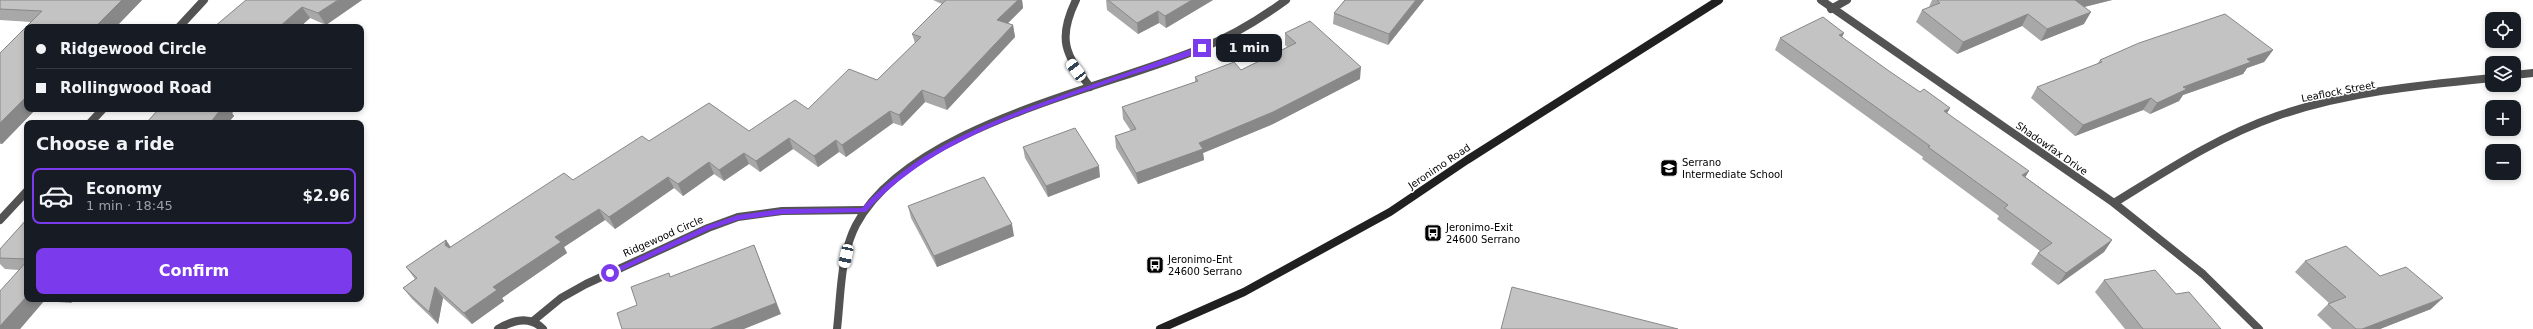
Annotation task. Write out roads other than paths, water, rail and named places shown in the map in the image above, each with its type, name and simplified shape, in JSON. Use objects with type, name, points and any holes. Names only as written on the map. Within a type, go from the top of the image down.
[{"type":"main road","name":"Jeronimo Road","points":[[1160,329],[1244,292],[1390,212],[1467,160],[1719,0]]},
{"type":"street","points":[[182,24],[204,0]]},
{"type":"street","points":[[1076,0],[1065,19],[1063,43],[1070,61],[1090,87]]},
{"type":"street","points":[[837,329],[843,271],[848,248],[856,225],[864,210],[886,186],[908,169],[960,138],[1011,116],[1192,52],[1250,24],[1286,0]]},
{"type":"street","name":"Shadowfax Drive","points":[[1820,0],[2114,203],[2203,274],[2259,329]]},
{"type":"street","points":[[1831,9],[1848,0]]},
{"type":"street","points":[[2521,74],[2533,73]]},
{"type":"street","name":"Leaflock Street","points":[[2114,203],[2192,155],[2276,116],[2314,104],[2485,79]]},
{"type":"street","points":[[93,120],[100,112]]},
{"type":"street","points":[[0,220],[24,194]]},
{"type":"street","name":"Ridgewood Circle","points":[[533,321],[561,298],[586,284],[708,228],[738,217],[782,211],[864,210]]},
{"type":"street","points":[[498,329],[516,321],[533,321],[543,329]]},
{"type":"place","name":"Serrano Intermediate School","points":[[1669,168]]},
{"type":"place","name":"Jeronimo-Exit 24600 Serrano","points":[[1433,233]]},
{"type":"place","name":"Jeronimo-Ent 24600 Serrano","points":[[1155,265]]}]
